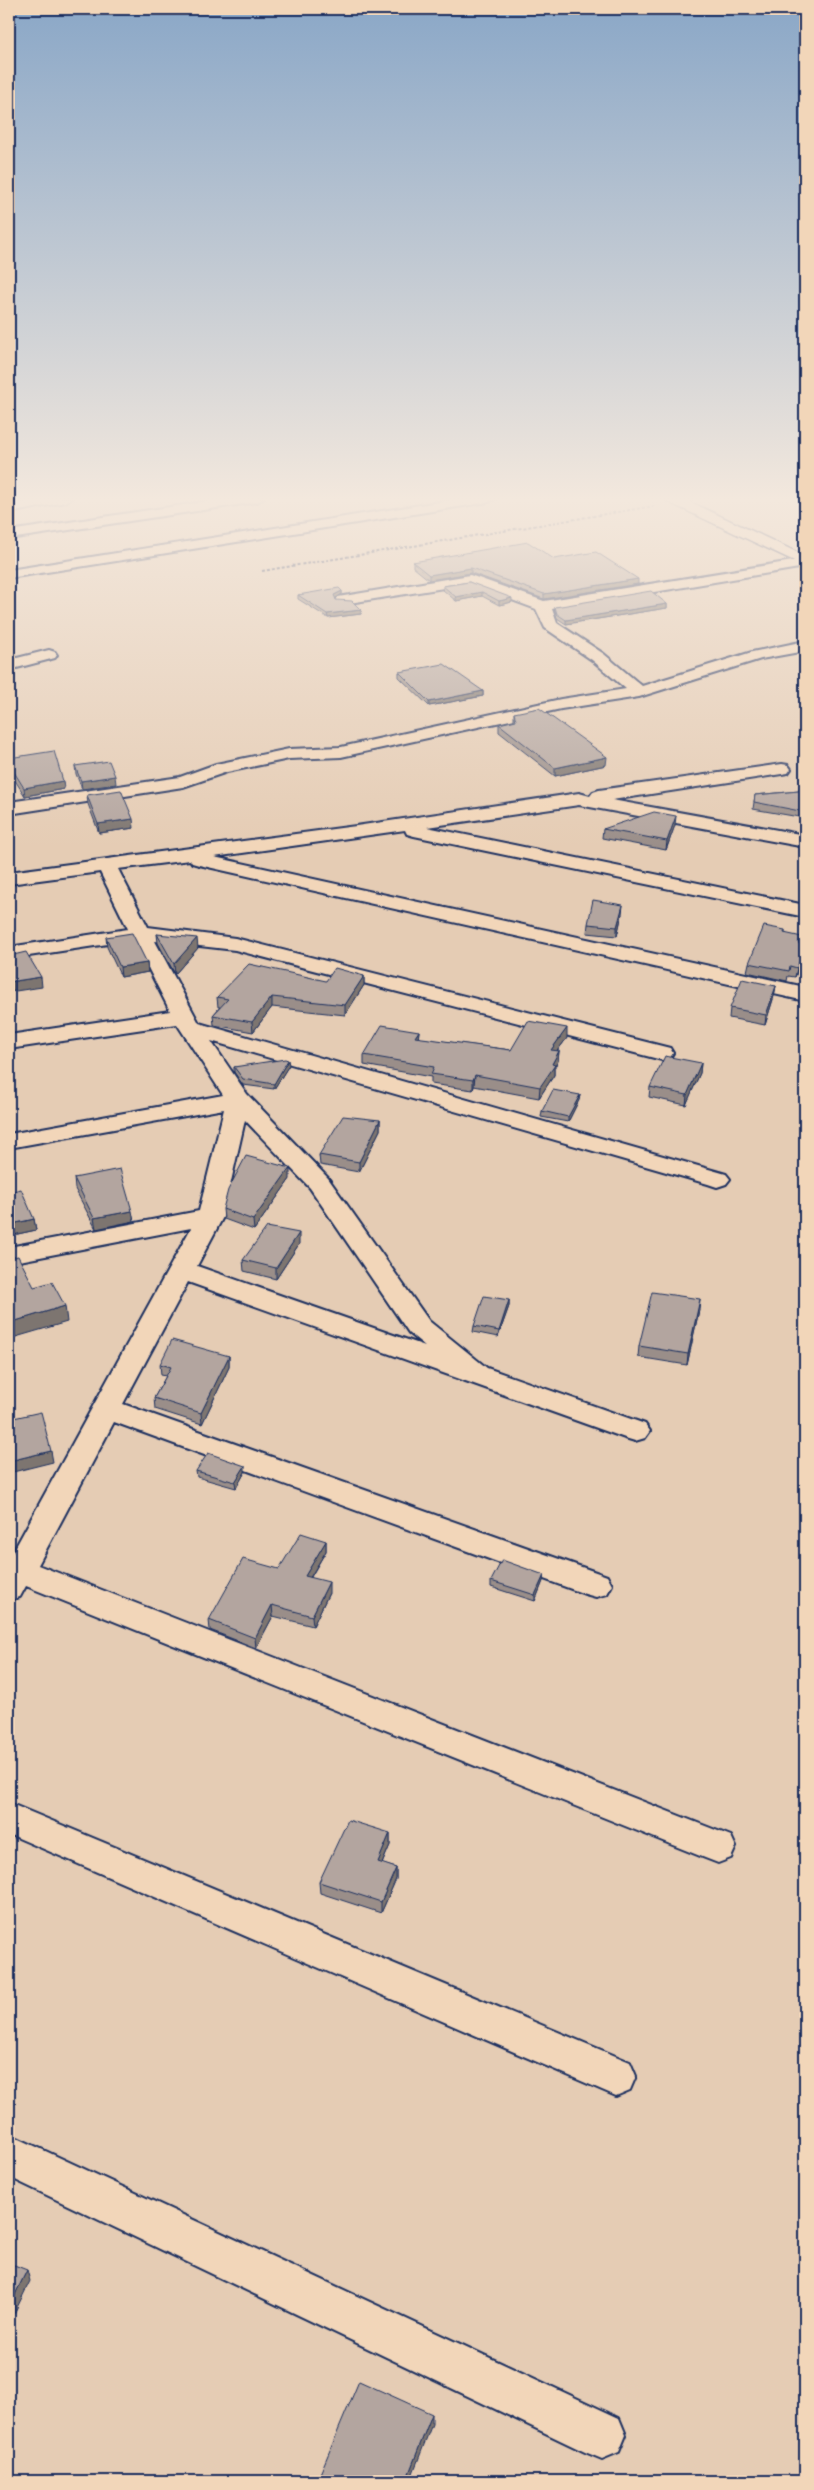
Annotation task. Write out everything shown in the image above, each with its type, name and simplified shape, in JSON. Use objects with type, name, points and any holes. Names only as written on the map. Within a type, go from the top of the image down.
[{"type":"street","points":[[546,614],[550,625],[598,657],[639,692]]},
{"type":"street","points":[[9,808],[183,782],[222,768],[289,754],[341,752],[561,704],[639,692],[758,655],[805,646]]},
{"type":"street","points":[[9,665],[49,655]]},
{"type":"street","points":[[9,878],[396,826],[782,769]]},
{"type":"street","points":[[579,799],[805,841]]},
{"type":"street","points":[[396,826],[805,911]]},
{"type":"street","points":[[182,855],[805,994]]},
{"type":"street","points":[[106,865],[187,1022],[238,1099],[319,1184],[420,1327],[477,1375]]},
{"type":"street","points":[[9,954],[142,933],[235,944],[662,1053]]},
{"type":"street","points":[[9,1042],[187,1022],[717,1179]]},
{"type":"street","points":[[9,1141],[238,1099]]},
{"type":"street","points":[[238,1099],[210,1217],[106,1408],[17,1562],[718,1846]]},
{"type":"street","points":[[9,1255],[210,1217]]},
{"type":"street","points":[[181,1270],[635,1431]]},
{"type":"street","points":[[106,1408],[596,1585]]},
{"type":"street","points":[[9,1818],[616,2076]]},
{"type":"street","points":[[9,2155],[602,2435]]},
{"type":"building","points":[[557,614],[603,614],[566,620]]},
{"type":"building","points":[[444,664],[483,691],[429,702],[399,672]]},
{"type":"building","points":[[539,708],[607,757],[555,768],[499,724],[516,720],[514,713]]},
{"type":"building","points":[[54,751],[63,781],[24,788],[9,764],[9,758]]},
{"type":"building","points":[[109,761],[115,776],[81,781],[75,766]]},
{"type":"building","points":[[805,767],[805,812],[754,802],[755,795],[799,791]]},
{"type":"building","points":[[121,790],[133,819],[98,824],[87,795]]},
{"type":"building","points":[[654,812],[676,816],[667,841],[603,829]]},
{"type":"building","points":[[593,900],[623,905],[617,927],[588,924]]},
{"type":"building","points":[[764,926],[785,930],[784,933],[802,937],[798,943],[805,944],[805,946],[797,968],[790,966],[789,971],[749,963]]},
{"type":"building","points":[[132,933],[147,963],[120,967],[106,937]]},
{"type":"building","points":[[157,934],[197,938],[174,964]]},
{"type":"building","points":[[26,952],[41,977],[9,982],[9,956]]},
{"type":"building","points":[[249,964],[326,981],[335,968],[364,976],[345,1005],[272,997],[252,1022],[213,1015],[228,999],[217,997]]},
{"type":"building","points":[[742,979],[776,986],[766,1015],[730,1008]]},
{"type":"building","points":[[528,1021],[567,1028],[551,1050],[559,1051],[552,1064],[555,1065],[540,1087],[475,1075],[473,1080],[431,1074],[434,1067],[364,1055],[382,1025],[419,1031],[415,1037],[511,1050]]},
{"type":"building","points":[[665,1056],[701,1063],[687,1095],[650,1087]]},
{"type":"building","points":[[288,1060],[274,1084],[243,1079],[234,1067]]},
{"type":"building","points":[[553,1090],[580,1095],[568,1117],[542,1111]]},
{"type":"building","points":[[343,1116],[380,1120],[359,1162],[319,1155]]},
{"type":"building","points":[[246,1156],[290,1168],[253,1220],[223,1209],[228,1190]]},
{"type":"building","points":[[120,1169],[132,1211],[94,1218],[74,1178]]},
{"type":"building","points":[[21,1189],[34,1219],[9,1224],[9,1192]]},
{"type":"building","points":[[267,1227],[299,1233],[276,1268],[243,1260]]},
{"type":"building","points":[[18,1256],[34,1287],[52,1282],[65,1306],[9,1323],[9,1258]]},
{"type":"building","points":[[652,1292],[700,1299],[688,1354],[639,1346]]},
{"type":"building","points":[[484,1296],[509,1300],[499,1331],[474,1326]]},
{"type":"building","points":[[172,1340],[229,1356],[201,1413],[154,1398],[171,1367],[160,1364]]},
{"type":"building","points":[[41,1412],[51,1451],[9,1461],[9,1419]]},
{"type":"building","points":[[208,1453],[245,1466],[235,1482],[196,1471]]},
{"type":"building","points":[[301,1533],[326,1541],[305,1576],[329,1582],[312,1616],[272,1605],[255,1638],[209,1620],[243,1559],[279,1569]]},
{"type":"building","points":[[502,1560],[544,1575],[535,1595],[491,1581]]},
{"type":"building","points":[[348,1820],[390,1833],[378,1862],[396,1868],[381,1902],[319,1882]]},
{"type":"building","points":[[9,2263],[27,2270],[9,2307]]},
{"type":"building","points":[[359,2381],[432,2414],[406,2481],[317,2481]]}]
